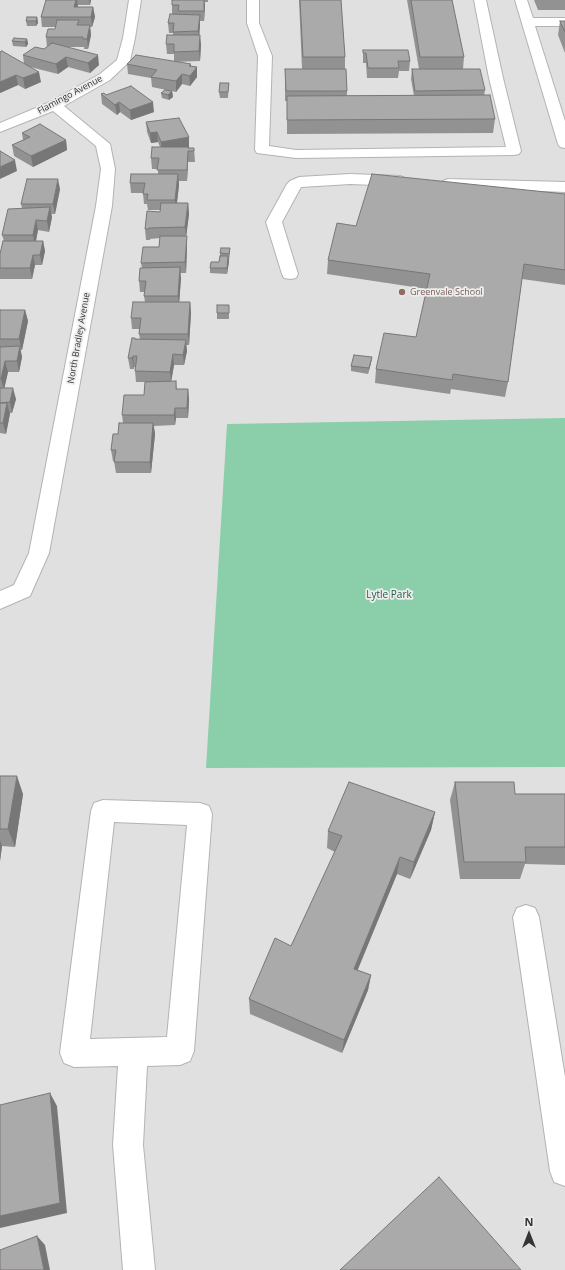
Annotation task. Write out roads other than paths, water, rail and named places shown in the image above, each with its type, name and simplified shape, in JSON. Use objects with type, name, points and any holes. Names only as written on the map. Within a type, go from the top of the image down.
[{"type":"street","name":"Flamingo Avenue","points":[[0,128],[54,105],[105,77],[123,61],[129,38],[135,0]]},
{"type":"street","points":[[253,0],[253,23],[265,56],[262,150],[296,154],[514,151],[496,78],[480,0]]},
{"type":"street","points":[[521,0],[565,144]]},
{"type":"street","points":[[528,22],[565,22]]},
{"type":"street","name":"North Bradley Avenue","points":[[0,601],[22,590],[39,553],[104,206],[108,169],[103,144],[54,105]]},
{"type":"street","points":[[290,274],[274,222],[295,184],[299,182],[350,179],[412,182]]},
{"type":"street","points":[[436,183],[565,186]]},
{"type":"street","points":[[102,811],[200,814],[180,1052],[133,1054],[74,1054],[102,811]]},
{"type":"street","points":[[526,917],[565,1171]]},
{"type":"street","points":[[133,1054],[128,1145],[139,1270]]},
{"type":"place","name":"Greenvale School","points":[[402,292]]},
{"type":"park label","name":"Lytle Park","points":[[389,595]]}]
